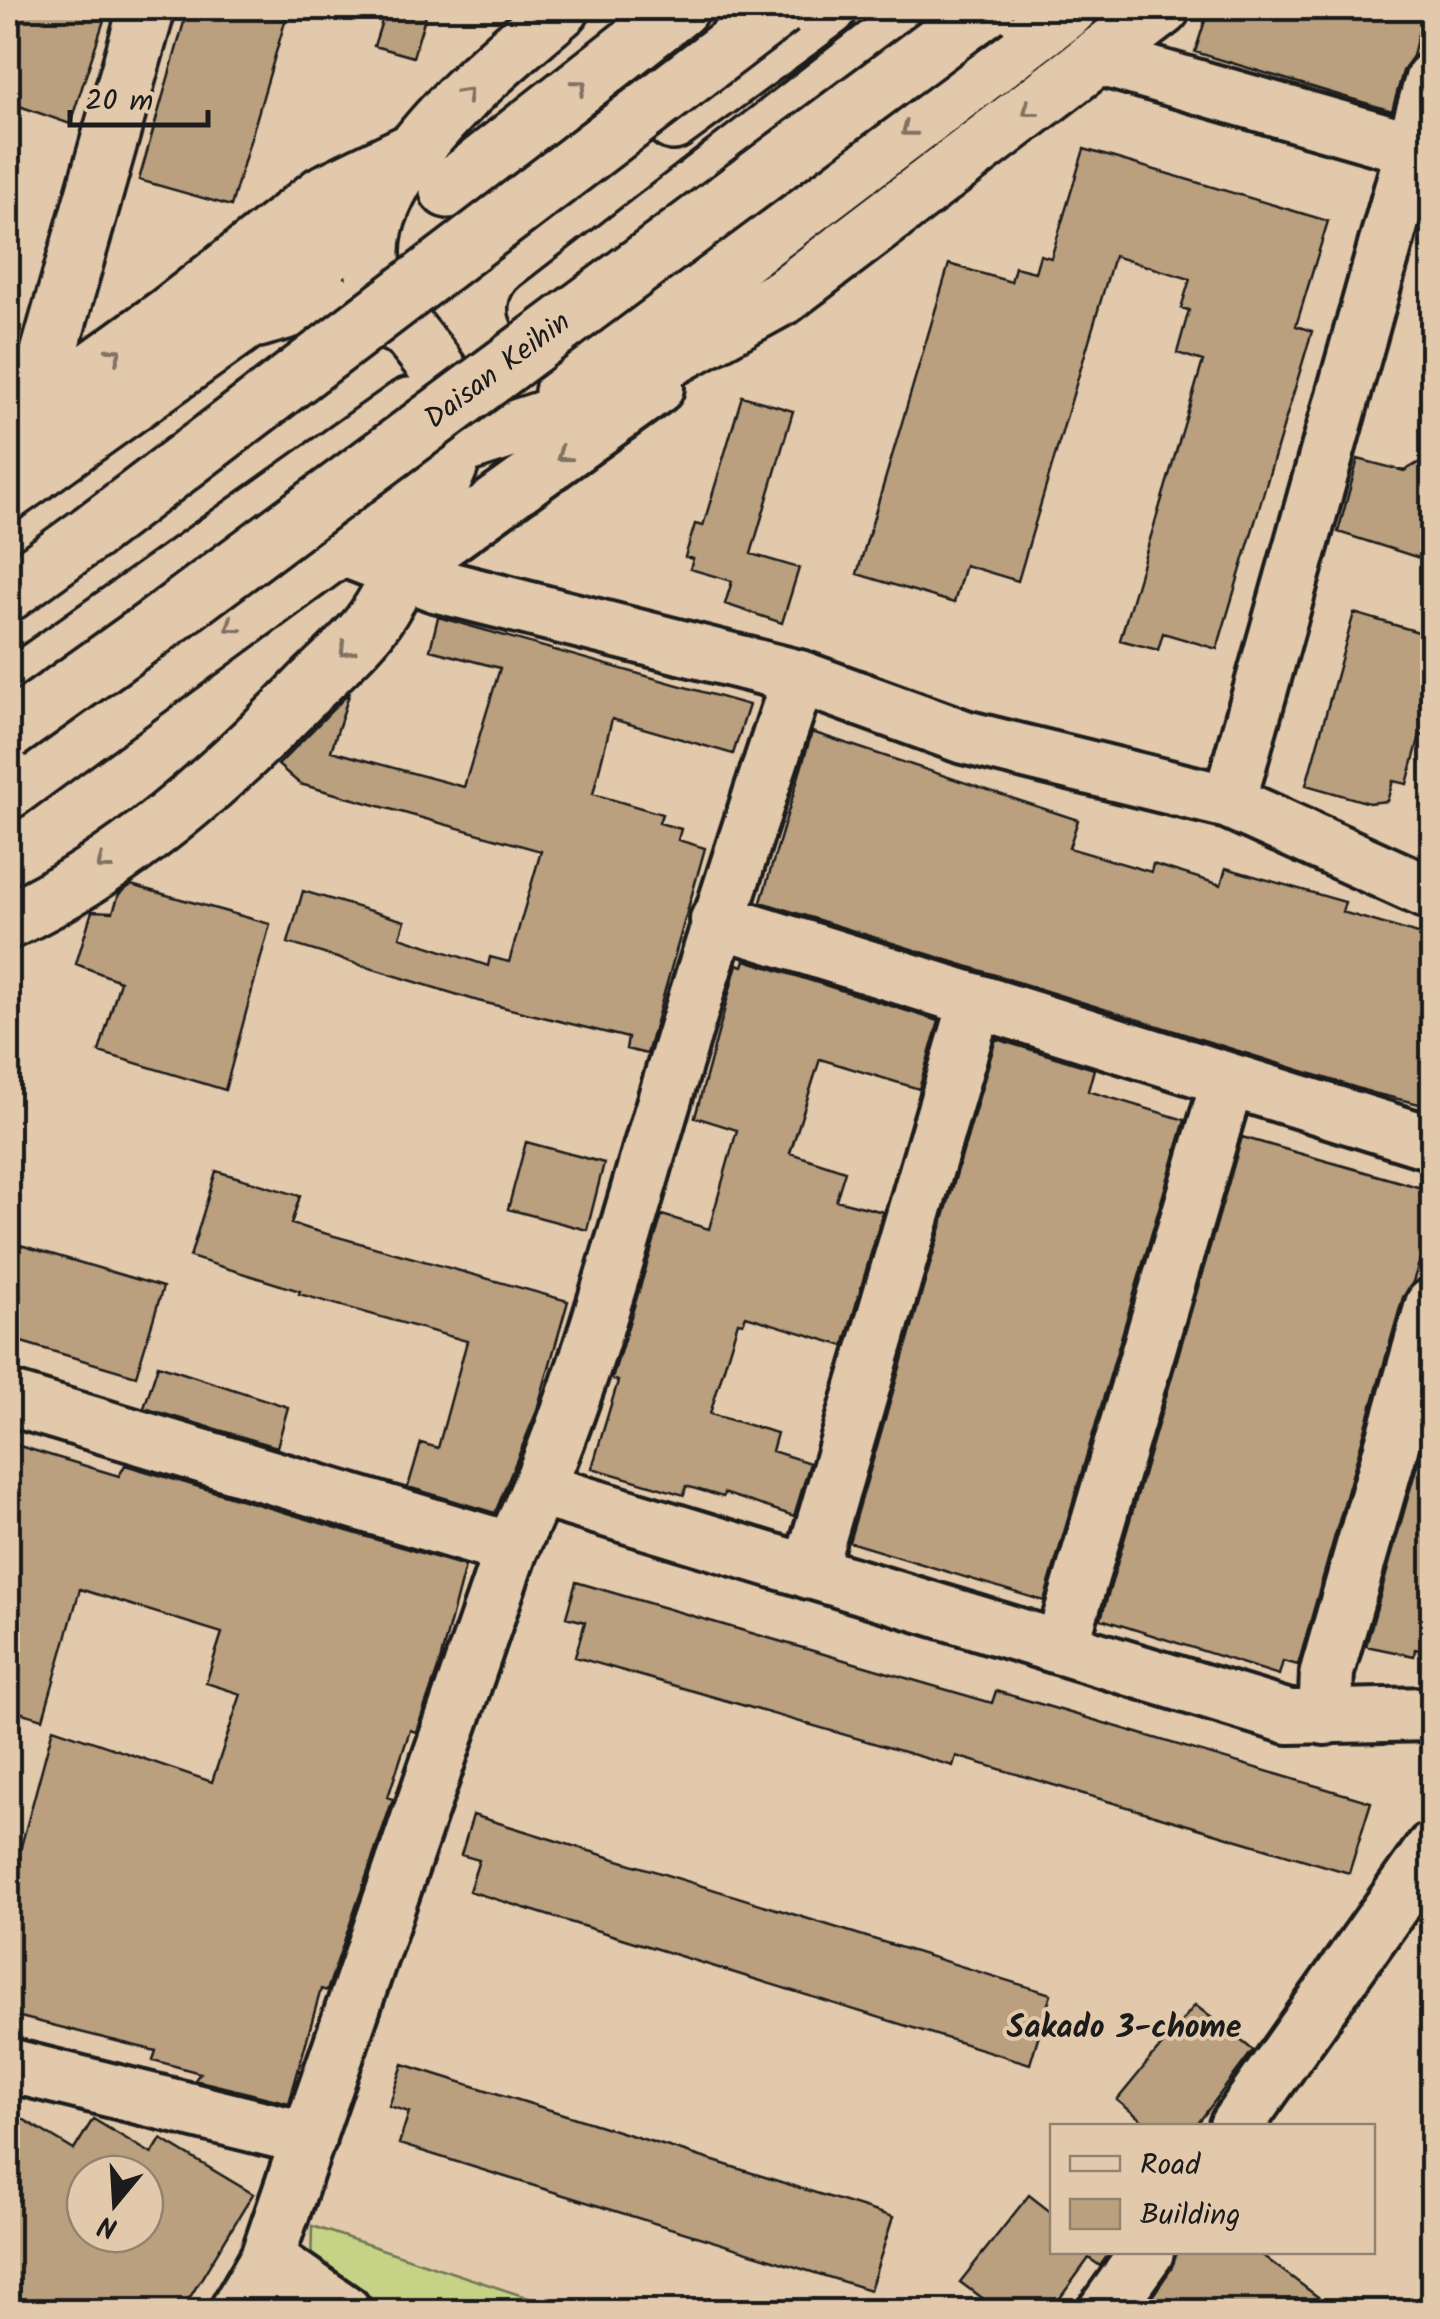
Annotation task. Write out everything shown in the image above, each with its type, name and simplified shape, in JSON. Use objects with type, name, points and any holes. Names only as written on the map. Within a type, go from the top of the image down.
[{"type":"main road","points":[[20,422],[147,8]]},
{"type":"main road","points":[[8,492],[246,322],[394,183],[477,83],[562,8]]},
{"type":"main road","points":[[403,328],[398,256],[411,228],[448,190],[680,8]]},
{"type":"main road","points":[[8,592],[780,8]]},
{"type":"main road","points":[[8,614],[403,328],[552,212],[829,8]]},
{"type":"main road","points":[[8,690],[445,381],[927,8]]},
{"type":"main road","name":"Daisan Keihin","points":[[8,732],[986,8]]},
{"type":"main road","points":[[8,791],[398,504],[456,450],[563,392],[1070,8]]},
{"type":"main road","points":[[287,492],[456,450],[584,406],[784,296],[1162,8]]},
{"type":"main road","points":[[20,422],[170,314],[323,194],[394,183]]},
{"type":"main road","points":[[8,921],[59,897],[232,769],[368,627],[402,571],[456,450],[460,412],[445,381],[403,328],[378,288],[373,252],[394,183]]},
{"type":"main road","points":[[246,322],[303,305],[342,302],[403,328]]},
{"type":"main road","points":[[445,381],[509,401],[563,392],[650,369]]},
{"type":"street","points":[[1097,58],[1422,151]]},
{"type":"street","points":[[1228,802],[1422,151],[1432,79]]},
{"type":"street","points":[[394,183],[552,212]]},
{"type":"street","points":[[402,571],[784,296]]},
{"type":"street","points":[[339,548],[435,585],[799,676],[964,738],[1228,802],[1432,894]]},
{"type":"street","points":[[236,2312],[267,2258],[511,1549],[540,1490],[616,1264],[718,920],[799,676]]},
{"type":"street","points":[[718,920],[1432,1143]]},
{"type":"street","points":[[809,1572],[976,1001]]},
{"type":"street","points":[[1061,1648],[1228,1080]]},
{"type":"street","points":[[1326,1718],[1327,1672],[1432,1305]]},
{"type":"street","points":[[8,1398],[511,1549]]},
{"type":"street","points":[[540,1490],[1289,1718],[1432,1714]]},
{"type":"street","points":[[1237,2124],[1432,1850]]},
{"type":"street","points":[[8,2065],[309,2139]]},
{"type":"street","points":[[1104,2312],[1146,2254]]},
{"type":"street","points":[[267,2258],[345,2312]]},
{"type":"green space","points":[[312,2226],[568,2311],[380,2311],[311,2266]]},
{"type":"building","points":[[8,8],[108,8],[70,124],[8,102]]},
{"type":"building","points":[[188,8],[289,8],[231,206],[139,180]]},
{"type":"building","points":[[386,8],[428,8],[413,57],[374,46]]},
{"type":"building","points":[[1209,8],[1424,8],[1413,56],[1403,71],[1392,111],[1195,52]]},
{"type":"building","points":[[1084,149],[1328,221],[1296,326],[1312,331],[1217,649],[1163,633],[1158,650],[1120,640],[1203,361],[1177,353],[1189,310],[1181,308],[1190,279],[1114,256],[1018,581],[965,565],[954,603],[857,574],[949,264],[1011,282],[1015,267],[1035,272],[1040,255],[1051,258]]},
{"type":"building","points":[[742,396],[793,411],[751,554],[799,568],[782,623],[725,604],[732,581],[690,569],[693,559],[685,557],[695,524],[703,526]]},
{"type":"building","points":[[1432,455],[1432,562],[1338,532],[1358,459],[1404,471]]},
{"type":"building","points":[[1354,613],[1432,636],[1432,738],[1420,735],[1407,784],[1393,781],[1387,801],[1369,803],[1306,785]]},
{"type":"building","points":[[438,617],[749,705],[733,754],[612,719],[593,794],[662,814],[659,823],[681,829],[678,840],[705,848],[647,1054],[626,1049],[628,1038],[478,1001],[288,943],[303,891],[405,921],[400,937],[488,966],[490,957],[509,962],[541,851],[300,784],[278,765],[350,692],[331,751],[464,787],[500,668],[430,650]]},
{"type":"building","points":[[812,732],[1078,820],[1069,848],[1151,872],[1153,864],[1221,885],[1226,868],[1345,902],[1342,912],[1432,938],[1432,1107],[1373,1093],[761,902]]},
{"type":"building","points":[[131,885],[270,924],[225,1090],[99,1052],[120,981],[76,964],[92,911],[113,912],[119,894]]},
{"type":"building","points":[[745,960],[939,1021],[919,1089],[820,1059],[790,1153],[845,1171],[836,1200],[883,1212],[844,1346],[746,1316],[743,1323],[738,1322],[710,1414],[777,1433],[772,1451],[810,1463],[794,1516],[724,1493],[723,1497],[686,1486],[684,1495],[592,1468],[618,1381],[612,1379],[662,1215],[709,1229],[737,1130],[695,1117],[737,964],[743,966]]},
{"type":"building","points":[[996,1039],[1094,1069],[1088,1091],[1185,1120],[1044,1601],[849,1542]]},
{"type":"building","points":[[1242,1137],[1432,1191],[1432,1222],[1413,1282],[1403,1297],[1298,1665],[1283,1661],[1279,1675],[1101,1619]]},
{"type":"building","points":[[526,1142],[604,1163],[587,1230],[508,1209]]},
{"type":"building","points":[[216,1171],[300,1196],[291,1224],[568,1301],[536,1413],[495,1513],[408,1487],[421,1443],[438,1448],[467,1341],[299,1294],[300,1291],[190,1257]]},
{"type":"building","points":[[17,1244],[163,1287],[136,1376],[8,1338],[8,1275]]},
{"type":"building","points":[[158,1365],[288,1407],[277,1447],[144,1408]]},
{"type":"building","points":[[1432,1412],[1432,1653],[1415,1649],[1414,1656],[1366,1646]]},
{"type":"building","points":[[16,1445],[119,1476],[125,1465],[465,1566],[438,1669],[416,1732],[410,1730],[388,1797],[393,1799],[327,1991],[321,1989],[289,2103],[195,2080],[200,2073],[153,2060],[156,2051],[8,2014],[8,1895],[53,1728],[212,1782],[241,1694],[206,1683],[222,1633],[80,1589],[43,1719],[8,1709],[8,1475]]},
{"type":"building","points":[[576,1582],[992,1703],[996,1691],[1371,1802],[1349,1873],[956,1756],[953,1766],[575,1657],[585,1622],[566,1617]]},
{"type":"building","points":[[473,1815],[1051,1994],[1030,2064],[469,1891],[479,1860],[461,1855]]},
{"type":"building","points":[[1195,2005],[1253,2050],[1198,2124],[1147,2124],[1117,2100]]},
{"type":"building","points":[[403,2064],[893,2217],[870,2290],[399,2144],[409,2112],[389,2106]]},
{"type":"building","points":[[8,2110],[74,2150],[93,2119],[152,2154],[161,2139],[253,2194],[181,2312],[8,2312]]},
{"type":"building","points":[[1029,2195],[1050,2211],[1050,2254],[1109,2254],[1100,2266],[1089,2258],[1050,2312],[1000,2312],[960,2282]]},
{"type":"building","points":[[1175,2254],[1261,2254],[1338,2312],[1164,2312],[1149,2301],[1171,2269]]},
{"type":"district","name":"Sakado 3-chome","points":[[1124,2028]]}]
